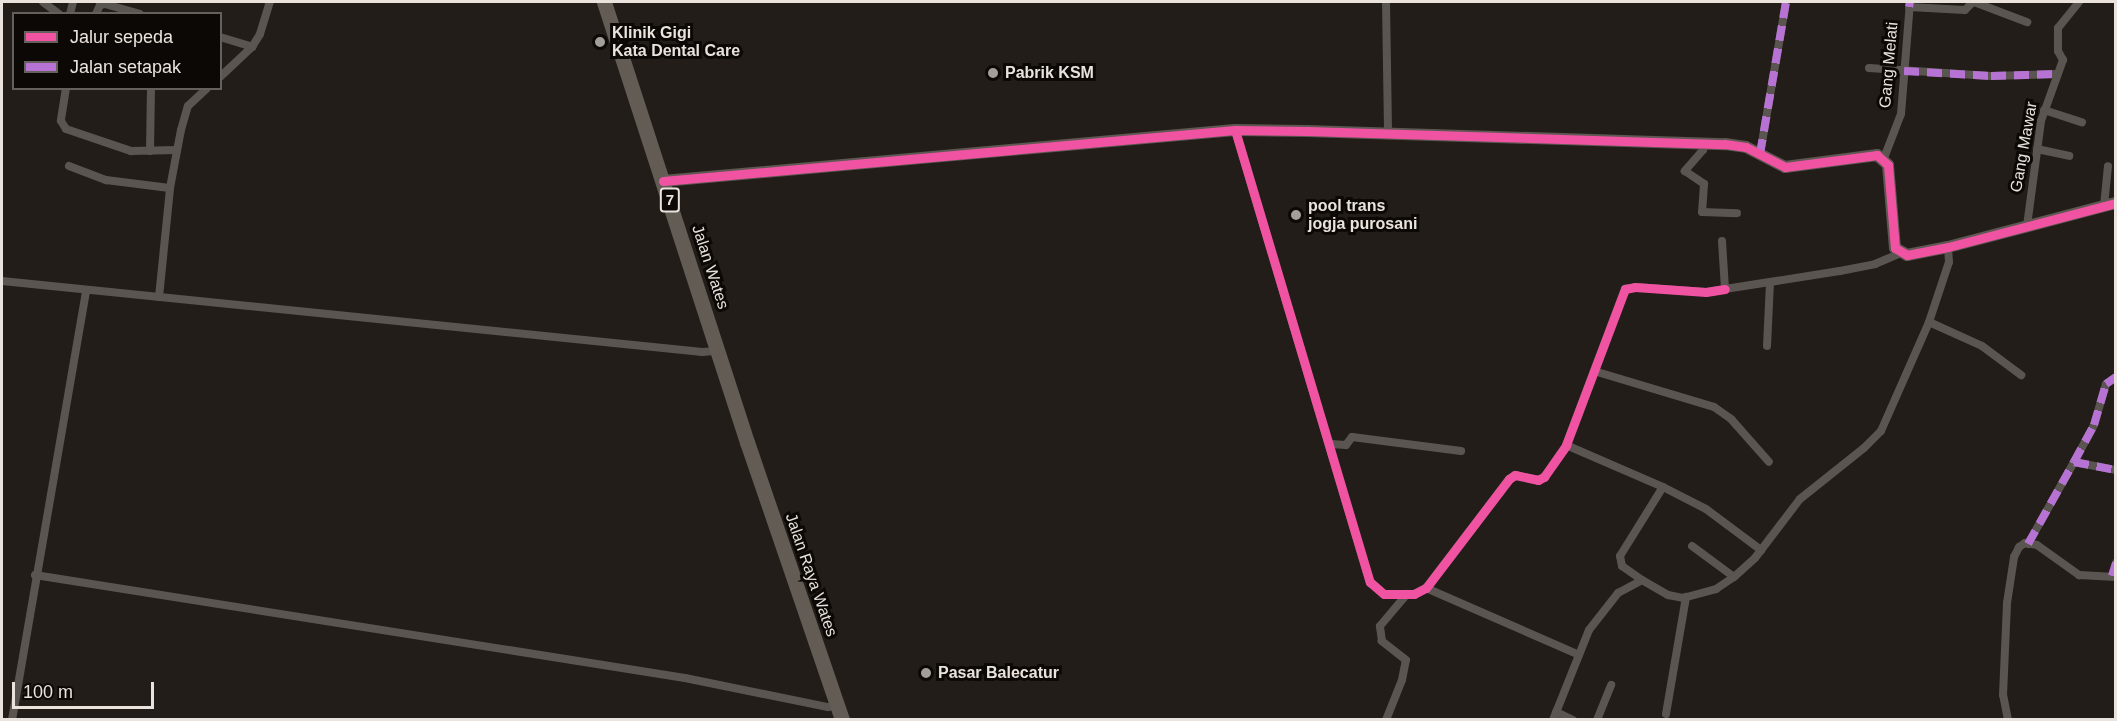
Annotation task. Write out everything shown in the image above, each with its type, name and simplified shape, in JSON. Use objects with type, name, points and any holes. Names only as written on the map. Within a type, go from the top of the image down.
[{"type":"highway","name":"Jalan Wates","points":[[604,2],[747,442]]},
{"type":"highway","name":"Jalan Raya Wates","points":[[747,442],[840,712]]},
{"type":"street","points":[[43,2],[56,12]]},
{"type":"street","points":[[222,75],[252,47],[260,34],[270,2]]},
{"type":"street","points":[[1386,2],[1388,133]]},
{"type":"street","points":[[1760,154],[1786,2]]},
{"type":"street","points":[[1909,4],[1965,10],[1973,2],[2027,22]]},
{"type":"street","name":"Gang Mawar","points":[[2027,226],[2044,110],[2063,60],[2058,51],[2058,28],[2079,2]]},
{"type":"street","points":[[97,12],[100,5],[105,4],[133,12]]},
{"type":"street","name":"Gang Melati","points":[[1884,158],[1901,114],[1909,4]]},
{"type":"street","points":[[222,38],[252,47]]},
{"type":"street","points":[[1869,68],[1991,76],[2057,74]]},
{"type":"street","points":[[66,90],[61,121],[66,129],[114,147],[150,151],[177,150]]},
{"type":"street","points":[[150,151],[151,90]]},
{"type":"street","points":[[159,297],[170,188],[177,150],[188,106],[205,90]]},
{"type":"street","points":[[2044,110],[2082,122]]},
{"type":"street","points":[[663,181],[1235,130],[1737,144],[1785,167],[1810,166],[1870,154],[1884,158],[1888,165],[1893,238],[1895,248],[1900,253]]},
{"type":"street","points":[[1235,130],[1298,345],[1331,444],[1370,582],[1384,594],[1414,594],[1426,588],[1509,479],[1515,475],[1542,479],[1566,445],[1628,288],[1706,292],[1875,264],[1900,253],[1917,255],[2110,204],[2108,166]]},
{"type":"street","points":[[1701,143],[1703,150],[1685,171],[1704,184],[1702,212],[1737,213]]},
{"type":"street","points":[[2037,149],[2069,156]]},
{"type":"street","points":[[69,166],[106,180],[170,188]]},
{"type":"street","points":[[1722,241],[1725,289]]},
{"type":"street","points":[[1663,487],[1620,556],[1622,566],[1668,595],[1686,597],[1716,589],[1734,577],[1761,550],[1800,499],[1864,448],[1881,431],[1929,322],[1949,262],[1948,247]]},
{"type":"street","points":[[2,282],[702,352],[718,351]]},
{"type":"street","points":[[1767,346],[1770,282]]},
{"type":"street","points":[[12,720],[86,290]]},
{"type":"street","points":[[1929,322],[1982,346],[2021,375]]},
{"type":"street","points":[[1594,371],[1714,406],[1731,419],[1769,462]]},
{"type":"street","points":[[2028,544],[2094,425],[2106,384],[2115,377]]},
{"type":"street","points":[[1331,444],[1346,446],[1352,437],[1461,450]]},
{"type":"street","points":[[1566,445],[1663,487],[1706,509],[1761,550]]},
{"type":"street","points":[[2074,462],[2115,470]]},
{"type":"street","points":[[2008,720],[2003,696],[2007,603],[2013,557],[2019,547],[2028,544],[2049,552],[2079,575],[2114,576],[2115,563]]},
{"type":"street","points":[[1692,546],[1734,577]]},
{"type":"street","points":[[35,576],[686,678],[828,707],[840,712]]},
{"type":"street","points":[[1573,720],[1554,716],[1589,630],[1602,610],[1618,593],[1642,580]]},
{"type":"street","points":[[1426,588],[1579,655]]},
{"type":"street","points":[[1386,720],[1402,680],[1406,660],[1382,641],[1380,626],[1407,594]]},
{"type":"street","points":[[1666,714],[1686,597]]},
{"type":"street","points":[[1597,720],[1611,685]]},
{"type":"marked path","points":[[1760,154],[1786,2]]},
{"type":"marked path","points":[[1909,7],[1910,2]]},
{"type":"marked path","points":[[1904,71],[1991,76],[2057,74]]},
{"type":"marked path","points":[[2074,462],[2094,425],[2106,384],[2116,377]]},
{"type":"marked path","points":[[2028,544],[2074,462],[2116,470]]},
{"type":"marked path","points":[[2112,576],[2116,563]]},
{"type":"cycle path","points":[[1235,130],[1370,582],[1384,594],[1414,594],[1426,588],[1509,479],[1515,475],[1538,480],[1544,477],[1566,445],[1625,289],[1635,287],[1706,292],[1725,289]]},
{"type":"cycle path","points":[[663,181],[1235,130],[1307,131],[1725,144],[1746,147],[1785,167],[1877,155],[1888,165],[1895,248],[1907,255],[1948,247],[2116,203]]},
{"type":"place","name":"Klinik Gigi Kata Dental Care","points":[[600,42]]},
{"type":"place","name":"Pabrik KSM","points":[[993,73]]},
{"type":"place","name":"pool trans jogja purosani","points":[[1296,215]]},
{"type":"place","name":"Pasar Balecatur","points":[[926,673]]}]
